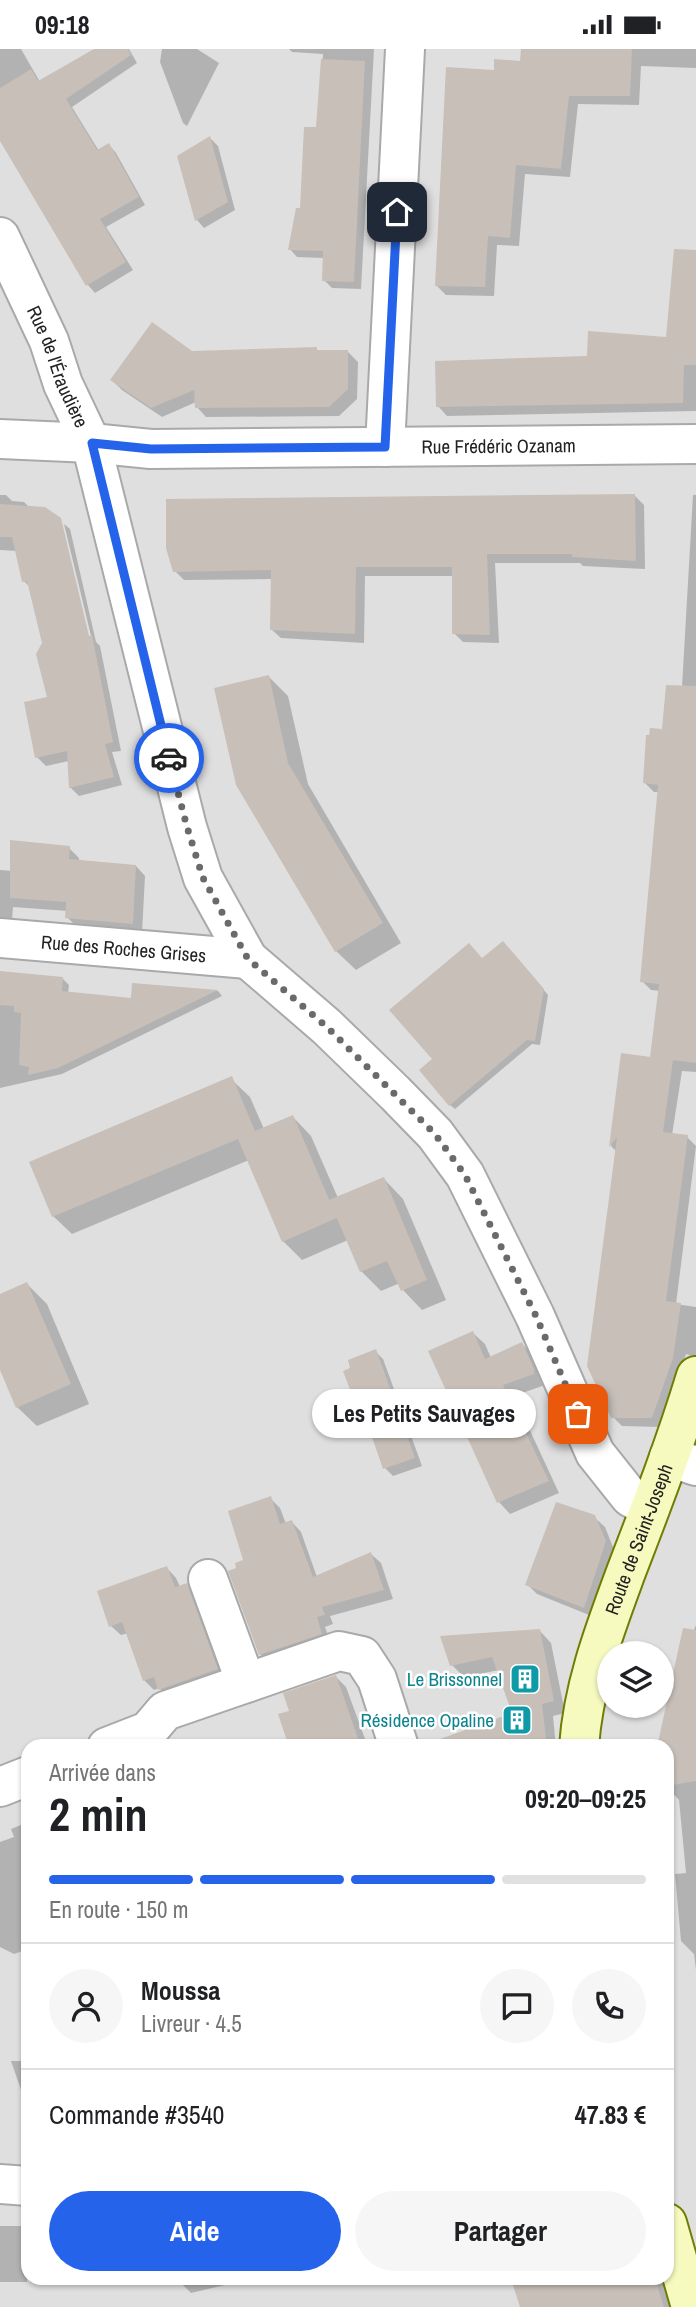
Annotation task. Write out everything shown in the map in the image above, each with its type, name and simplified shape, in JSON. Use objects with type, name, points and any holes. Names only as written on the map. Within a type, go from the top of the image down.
[{"type":"street","points":[[385,447],[405,49]]},
{"type":"street","name":"Rue de l'Éraudière","points":[[0,237],[50,341],[63,384],[92,443],[187,827],[203,878],[248,959],[327,1027],[435,1134],[465,1175],[536,1316],[595,1453],[630,1497],[650,1508]]},
{"type":"street","name":"Rue Frédéric Ozanam","points":[[0,439],[151,449],[696,445]]},
{"type":"street","name":"Rue des Roches Grises","points":[[0,938],[248,959]]},
{"type":"street","name":"Route de Saint-Joseph","points":[[580,1739],[585,1697],[605,1627],[650,1508],[682,1462],[696,1376]]},
{"type":"street","points":[[208,1579],[246,1683]]},
{"type":"street","points":[[128,1739],[148,1731],[165,1711],[339,1651],[362,1656],[377,1679],[396,1739]]},
{"type":"street","points":[[0,1787],[21,1779]]},
{"type":"street","points":[[0,2184],[21,2186]]},
{"type":"street","points":[[674,2248],[691,2307]]},
{"type":"shaded area","points":[[0,49],[696,49],[696,2307],[0,2307]]},
{"type":"building","points":[[94,49],[128,49],[131,55],[66,99],[97,150],[109,143],[139,197],[100,219],[126,262],[86,286],[0,141],[0,88],[31,69],[38,81]]},
{"type":"building","points":[[521,49],[632,49],[630,96],[569,96],[561,169],[516,165],[510,238],[488,236],[485,287],[435,286],[446,67],[494,70],[494,59],[520,61]]},
{"type":"building","points":[[321,59],[365,61],[354,282],[322,281],[323,251],[288,250],[296,208],[300,208],[304,127],[316,127]]},
{"type":"building","points":[[210,136],[228,202],[195,221],[177,156]]},
{"type":"building","points":[[674,249],[696,250],[696,365],[684,365],[683,403],[436,407],[435,361],[587,356],[588,331],[666,337]]},
{"type":"building","points":[[152,322],[192,351],[317,347],[317,350],[348,350],[348,389],[329,407],[195,408],[194,390],[151,408],[110,380]]},
{"type":"building","points":[[635,494],[636,561],[572,557],[572,554],[487,554],[490,635],[452,634],[452,567],[356,567],[355,634],[270,630],[271,570],[173,572],[166,548],[166,499]]},
{"type":"building","points":[[0,504],[45,507],[61,518],[89,636],[92,635],[113,742],[105,744],[114,777],[69,788],[67,751],[35,758],[24,702],[47,697],[36,654],[42,643],[27,581],[22,582],[12,537],[0,537]]},
{"type":"building","points":[[269,675],[288,763],[383,923],[335,952],[236,785],[214,688]]},
{"type":"building","points":[[666,685],[696,686],[696,1063],[650,1057],[659,984],[640,982],[658,785],[643,783],[646,735],[649,735],[650,728],[662,729]]},
{"type":"building","points":[[10,840],[70,846],[69,859],[136,865],[133,924],[65,918],[66,902],[10,898]]},
{"type":"building","points":[[503,941],[544,989],[535,1041],[527,1040],[449,1106],[419,1070],[432,1059],[389,1010],[469,943],[482,958]]},
{"type":"building","points":[[0,971],[63,977],[62,991],[131,998],[132,983],[218,990],[58,1068],[28,1075],[29,1067],[19,1065],[21,1013],[14,1012],[14,1006],[0,1005]]},
{"type":"building","points":[[621,1053],[673,1060],[663,1132],[688,1135],[666,1301],[681,1303],[673,1358],[652,1418],[611,1418],[587,1366],[617,1137],[609,1147]]},
{"type":"building","points":[[232,1076],[255,1131],[293,1115],[337,1218],[282,1242],[238,1139],[52,1217],[29,1162]]},
{"type":"building","points":[[384,1177],[427,1280],[401,1291],[387,1261],[360,1272],[329,1200]]},
{"type":"building","points":[[27,1282],[71,1384],[16,1408],[0,1370],[0,1294]]},
{"type":"building","points":[[473,1331],[485,1359],[522,1342],[534,1369],[534,1374],[503,1385],[549,1481],[497,1503],[428,1351]]},
{"type":"building","points":[[376,1349],[415,1458],[383,1469],[371,1434],[367,1435],[343,1371],[350,1368],[348,1360]]},
{"type":"building","points":[[271,1496],[280,1524],[292,1520],[313,1577],[371,1552],[384,1590],[322,1607],[325,1615],[317,1617],[322,1634],[259,1655],[228,1571],[236,1568],[235,1563],[243,1560],[228,1511]]},
{"type":"building","points":[[556,1502],[595,1515],[606,1541],[584,1608],[525,1585]]},
{"type":"building","points":[[167,1566],[175,1587],[187,1583],[218,1669],[158,1690],[154,1677],[143,1681],[122,1622],[109,1627],[97,1591]]},
{"type":"building","points":[[683,1628],[696,1630],[696,1781],[674,1785],[674,1739],[659,1739],[663,1718],[674,1718],[674,1669]]},
{"type":"building","points":[[540,1629],[554,1701],[542,1704],[546,1739],[440,1739],[512,1713],[492,1657],[450,1666],[440,1636]]},
{"type":"building","points":[[336,1675],[358,1739],[286,1739],[278,1714],[289,1711],[283,1693]]},
{"type":"building","points":[[513,2285],[657,2285],[664,2307],[520,2307]]},
{"type":"way so far","points":[[169,758],[203,878],[248,959],[327,1027],[395,1093],[435,1134],[465,1175],[536,1316],[578,1414]]},
{"type":"place","name":"Les Petits Sauvages","points":[[578,1414]]},
{"type":"place","name":"Le Brissonnel","points":[[525,1679]]},
{"type":"place","name":"Résidence Opaline","points":[[517,1720]]},
{"type":"route","points":[[169,758],[92,443],[151,449],[385,447],[397,212]]}]
